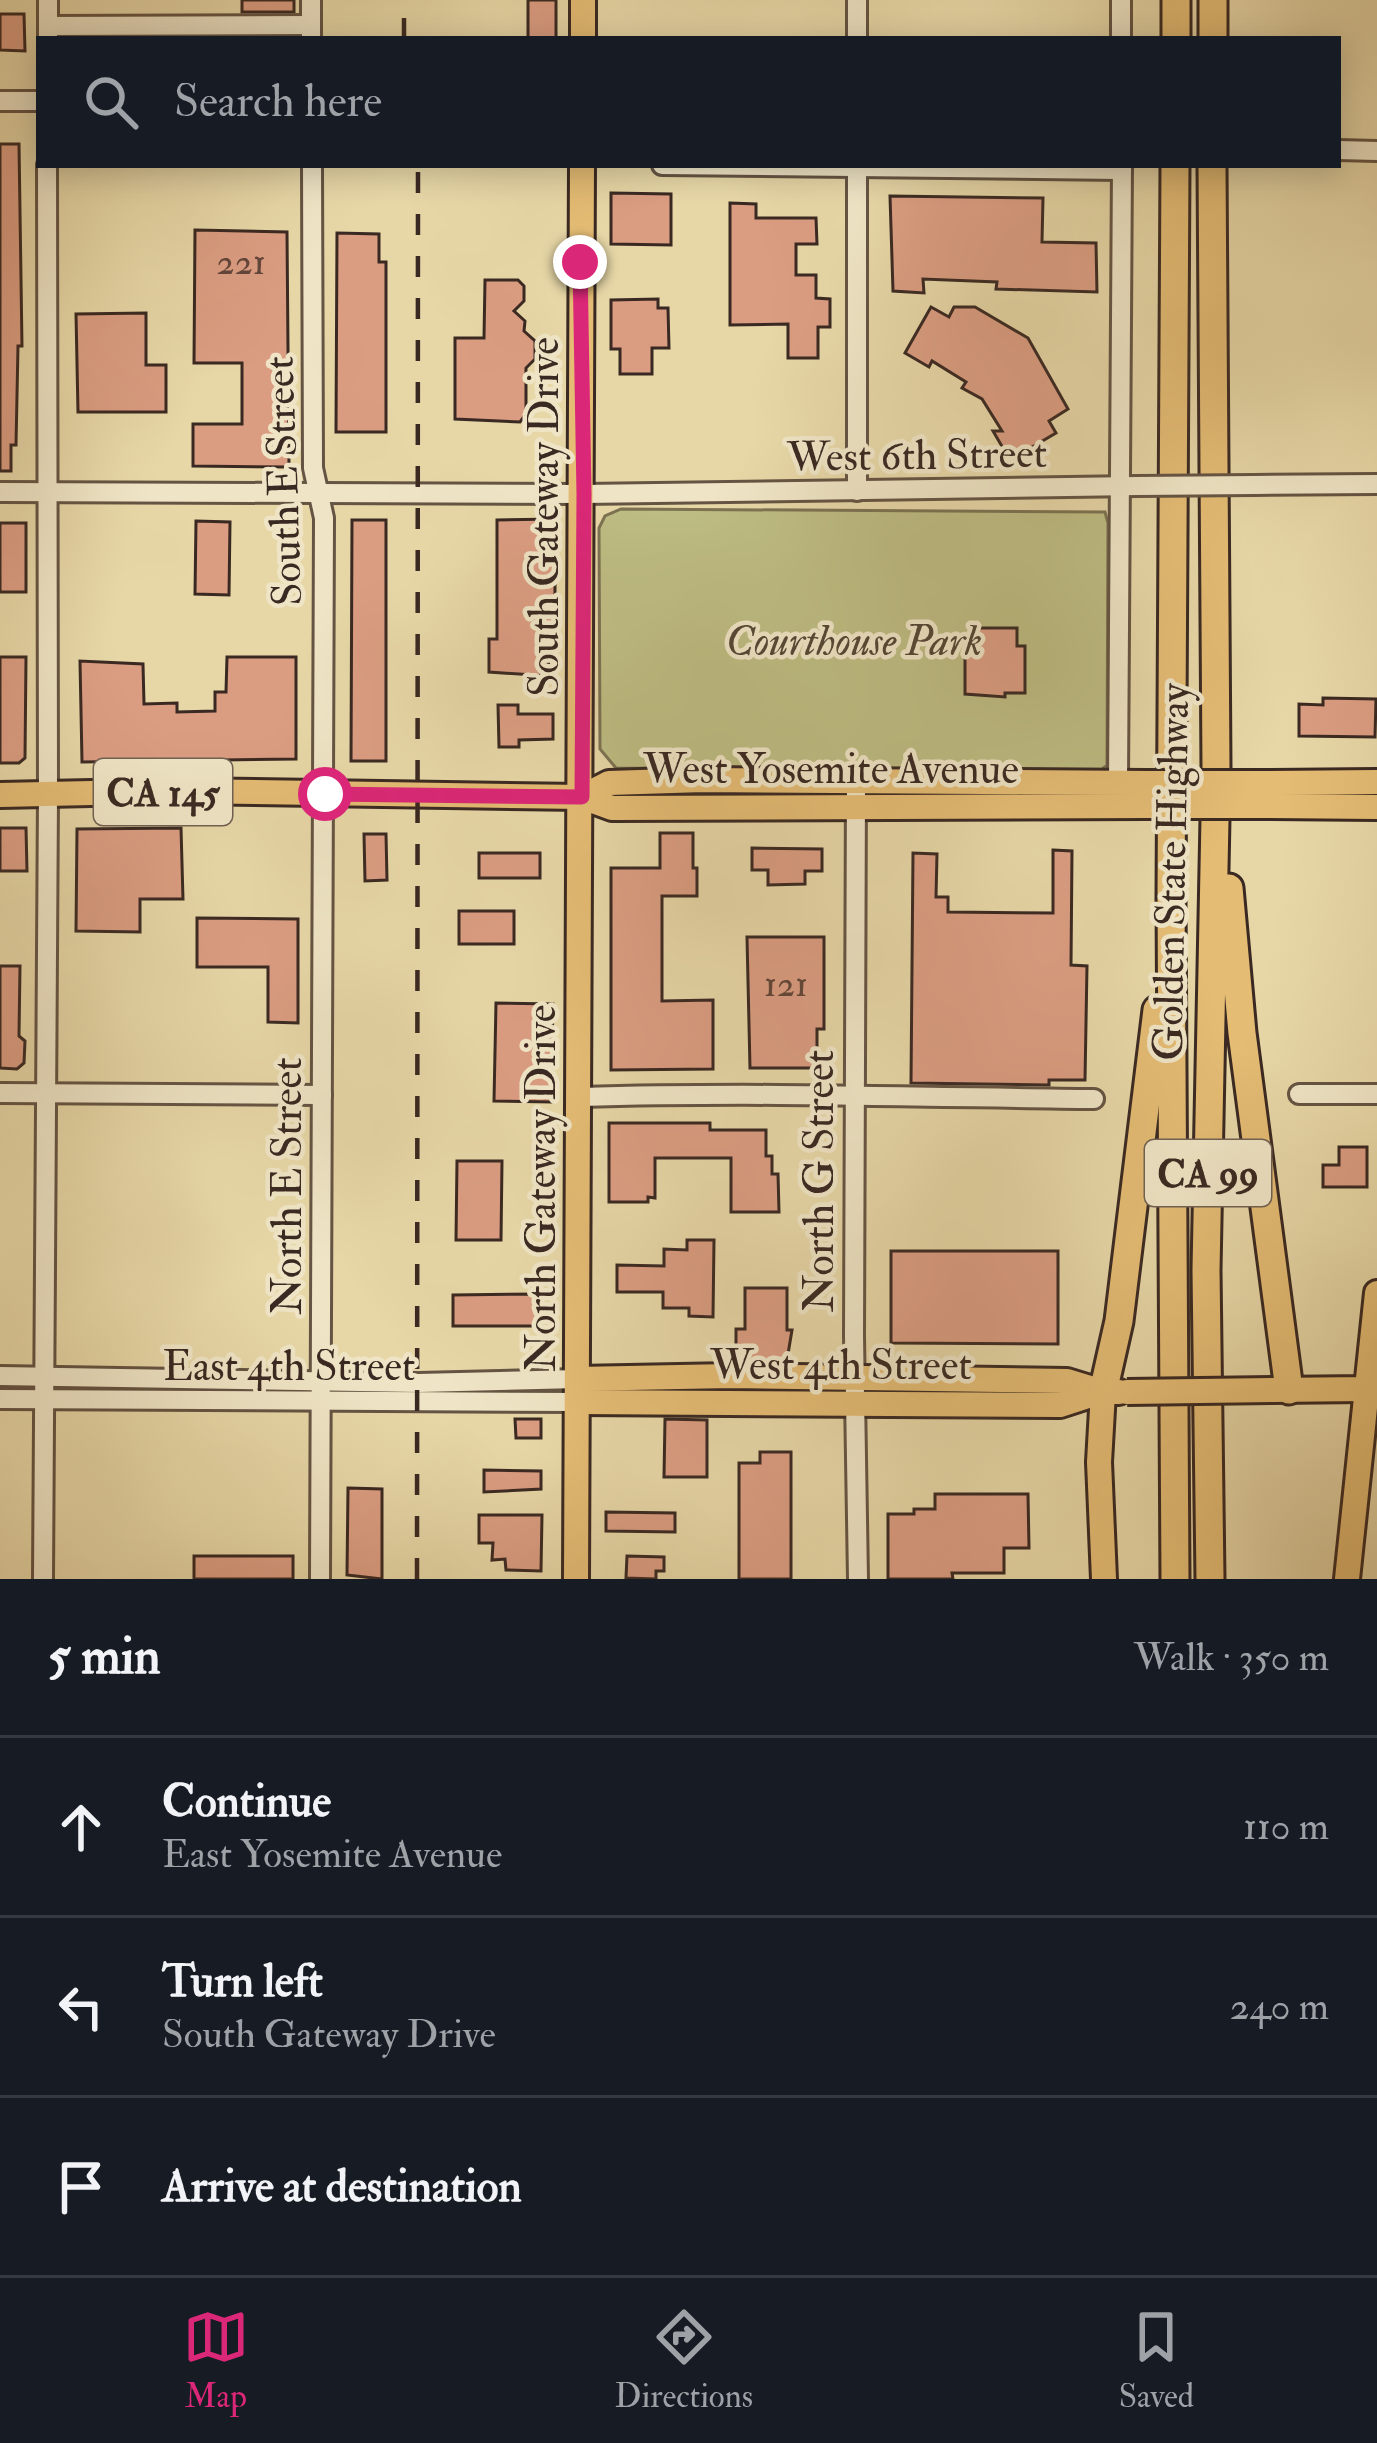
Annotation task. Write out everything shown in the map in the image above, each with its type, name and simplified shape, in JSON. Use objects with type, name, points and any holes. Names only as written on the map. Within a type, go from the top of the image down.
[{"type":"highway","points":[[1176,0],[1176,36]]},
{"type":"highway","points":[[1213,0],[1213,36]]},
{"type":"highway","name":"Golden State Highway","points":[[1174,168],[1175,1579]]},
{"type":"highway","name":"Golden State Highway","points":[[1210,1579],[1206,1270],[1216,768],[1212,168]]},
{"type":"highway","points":[[1216,768],[1281,1390]]},
{"type":"highway","points":[[1115,1392],[1119,1321],[1171,899]]},
{"type":"main road","points":[[583,36],[584,0]]},
{"type":"main road","name":"South Gateway Drive","points":[[582,797],[583,168]]},
{"type":"main road","name":"West Yosemite Avenue","points":[[1259,795],[1377,782]]},
{"type":"main road","name":"CA 145","points":[[0,795],[183,791],[582,797]]},
{"type":"main road","name":"West Yosemite Avenue","points":[[582,797],[612,808],[856,794],[1259,795],[1377,807]]},
{"type":"main road","name":"North Gateway Drive","points":[[576,1579],[582,797]]},
{"type":"main road","points":[[1347,1579],[1373,1390],[1377,1294]]},
{"type":"main road","name":"West 4th Street","points":[[577,1391],[854,1390],[1067,1381],[1115,1392],[1373,1390]]},
{"type":"main road","points":[[1104,1579],[1099,1462],[1115,1392]]},
{"type":"street","points":[[48,0],[48,33],[311,32],[311,0]]},
{"type":"street","points":[[856,0],[857,36]]},
{"type":"street","points":[[1121,0],[1121,36]]},
{"type":"street","points":[[0,101],[36,101]]},
{"type":"street","points":[[1341,150],[1377,151]]},
{"type":"street","points":[[44,1579],[46,168]]},
{"type":"street","name":"South E Street","points":[[312,168],[313,468],[324,518],[325,794]]},
{"type":"street","points":[[857,168],[857,491]]},
{"type":"street","points":[[1118,794],[1129,486],[1121,168]]},
{"type":"street","name":"West 6th Street","points":[[0,492],[584,494],[1377,484]]},
{"type":"street","name":"North E Street","points":[[320,1579],[325,794]]},
{"type":"street","name":"North G Street","points":[[856,794],[858,1579]]},
{"type":"street","points":[[0,1093],[322,1095]]},
{"type":"street","points":[[581,1096],[720,1093],[1094,1099]]},
{"type":"street","points":[[1299,1094],[1377,1094]]},
{"type":"street","name":"East 4th Street","points":[[0,1376],[321,1380],[577,1391]]},
{"type":"street","name":"East 4th Street","points":[[0,1399],[320,1401],[577,1391]]},
{"type":"green space","name":"Courthouse Park","points":[[621,509],[1105,512],[1107,765],[1101,770],[616,768],[600,749],[599,528],[605,516]]},
{"type":"building","points":[[242,0],[294,0],[294,12],[242,12]]},
{"type":"building","points":[[528,0],[556,0],[556,36],[528,36]]},
{"type":"building","points":[[0,14],[24,14],[25,51],[0,50]]},
{"type":"building","points":[[0,144],[19,144],[22,346],[18,346],[11,471],[0,471]]},
{"type":"building","points":[[611,193],[671,194],[671,245],[611,244]]},
{"type":"building","points":[[890,196],[1043,198],[1042,242],[1096,243],[1097,292],[996,289],[997,282],[923,279],[924,293],[893,291]]},
{"type":"building","points":[[730,203],[756,204],[756,218],[816,218],[817,244],[796,244],[796,275],[816,275],[816,298],[830,299],[830,327],[818,327],[818,358],[788,358],[788,324],[730,325]]},
{"type":"building","points":[[195,230],[287,232],[289,467],[193,466],[193,424],[242,424],[242,363],[194,363]]},
{"type":"building","points":[[337,233],[379,234],[379,262],[386,262],[386,432],[336,432]]},
{"type":"building","points":[[485,280],[518,280],[524,286],[524,301],[514,311],[535,341],[535,359],[526,368],[526,414],[520,422],[455,419],[455,338],[484,338]]},
{"type":"building","points":[[658,299],[658,308],[668,308],[669,348],[652,348],[652,374],[620,374],[620,349],[611,349],[611,300]]},
{"type":"building","points":[[931,307],[949,317],[954,307],[975,307],[1028,338],[1068,409],[1049,421],[1056,433],[1010,460],[993,431],[1002,431],[982,399],[962,388],[966,382],[932,361],[929,367],[905,353]]},
{"type":"building","points":[[146,313],[146,365],[166,365],[166,412],[78,412],[76,314]]},
{"type":"building","points":[[555,519],[555,623],[550,623],[548,676],[489,672],[489,639],[497,639],[497,520]]},
{"type":"building","points":[[352,520],[386,520],[386,761],[351,761]]},
{"type":"building","points":[[196,521],[230,522],[229,595],[195,594]]},
{"type":"building","points":[[0,523],[26,523],[26,592],[0,592]]},
{"type":"building","points":[[974,628],[1017,628],[1017,646],[1025,646],[1025,693],[1005,693],[1005,697],[965,694],[965,644],[974,644]]},
{"type":"building","points":[[0,657],[26,657],[25,758],[19,763],[0,763]]},
{"type":"building","points":[[227,657],[296,657],[296,759],[82,762],[80,661],[143,664],[144,704],[177,703],[177,712],[215,711],[215,692],[226,692]]},
{"type":"building","points":[[1323,698],[1376,699],[1375,737],[1299,736],[1299,704],[1323,705]]},
{"type":"building","points":[[498,705],[518,705],[518,714],[553,714],[553,739],[519,740],[519,747],[499,747]]},
{"type":"building","points":[[0,828],[26,828],[27,871],[0,871]]},
{"type":"building","points":[[181,828],[183,899],[140,899],[140,932],[76,931],[77,829]]},
{"type":"building","points":[[660,833],[693,833],[693,868],[697,868],[697,896],[662,896],[662,1001],[713,1000],[713,1069],[611,1070],[611,868],[660,868]]},
{"type":"building","points":[[364,834],[386,834],[387,880],[365,881]]},
{"type":"building","points":[[752,848],[822,849],[822,871],[805,871],[805,884],[768,885],[768,870],[752,870]]},
{"type":"building","points":[[1053,850],[1072,851],[1071,965],[1087,966],[1085,1080],[1049,1080],[1049,1085],[911,1083],[913,853],[937,854],[936,897],[948,897],[948,912],[1053,913]]},
{"type":"building","points":[[479,853],[540,853],[540,878],[479,878]]},
{"type":"building","points":[[459,911],[514,911],[514,944],[459,944]]},
{"type":"building","points":[[197,918],[298,919],[298,1023],[268,1022],[268,967],[197,967]]},
{"type":"building","points":[[747,937],[824,937],[824,1029],[817,1029],[817,1068],[750,1068]]},
{"type":"building","points":[[0,966],[20,966],[19,1036],[25,1041],[24,1063],[17,1069],[0,1068]]},
{"type":"building","points":[[496,1003],[553,1004],[551,1102],[494,1101]]},
{"type":"building","points":[[609,1123],[710,1123],[710,1130],[766,1130],[766,1156],[772,1156],[772,1174],[778,1174],[779,1212],[731,1212],[731,1158],[655,1158],[655,1198],[609,1202]]},
{"type":"building","points":[[1339,1147],[1367,1147],[1367,1187],[1323,1187],[1323,1165],[1339,1165]]},
{"type":"building","points":[[457,1161],[502,1161],[501,1240],[456,1240]]},
{"type":"building","points":[[687,1240],[714,1240],[713,1317],[689,1316],[689,1308],[663,1308],[663,1292],[617,1292],[617,1265],[664,1266],[664,1249],[687,1250]]},
{"type":"building","points":[[891,1251],[1058,1251],[1058,1344],[891,1343]]},
{"type":"building","points":[[745,1288],[787,1288],[787,1330],[792,1330],[787,1360],[746,1360],[746,1346],[736,1346],[736,1329],[745,1329]]},
{"type":"building","points":[[538,1294],[538,1326],[453,1326],[453,1295]]},
{"type":"building","points":[[515,1419],[541,1419],[541,1438],[516,1438]]},
{"type":"building","points":[[665,1419],[707,1420],[707,1477],[664,1477]]},
{"type":"building","points":[[760,1452],[791,1452],[791,1579],[739,1579],[739,1463],[760,1463]]},
{"type":"building","points":[[484,1470],[541,1471],[541,1489],[484,1492]]},
{"type":"building","points":[[348,1488],[382,1489],[382,1579],[347,1575]]},
{"type":"building","points":[[935,1494],[1028,1494],[1029,1548],[1004,1548],[1004,1573],[888,1579],[888,1514],[935,1509]]},
{"type":"building","points":[[606,1512],[675,1513],[675,1532],[606,1531]]},
{"type":"building","points":[[479,1515],[542,1515],[541,1571],[506,1570],[505,1559],[492,1560],[493,1543],[479,1543]]},
{"type":"building","points":[[194,1556],[293,1556],[293,1579],[194,1579]]},
{"type":"building","points":[[627,1556],[664,1557],[664,1571],[656,1571],[656,1579],[626,1578]]},
{"type":"railway","points":[[404,0],[404,36]]},
{"type":"railway","points":[[417,1579],[418,168]]},
{"type":"route","points":[[325,794],[582,797],[580,262]]}]
